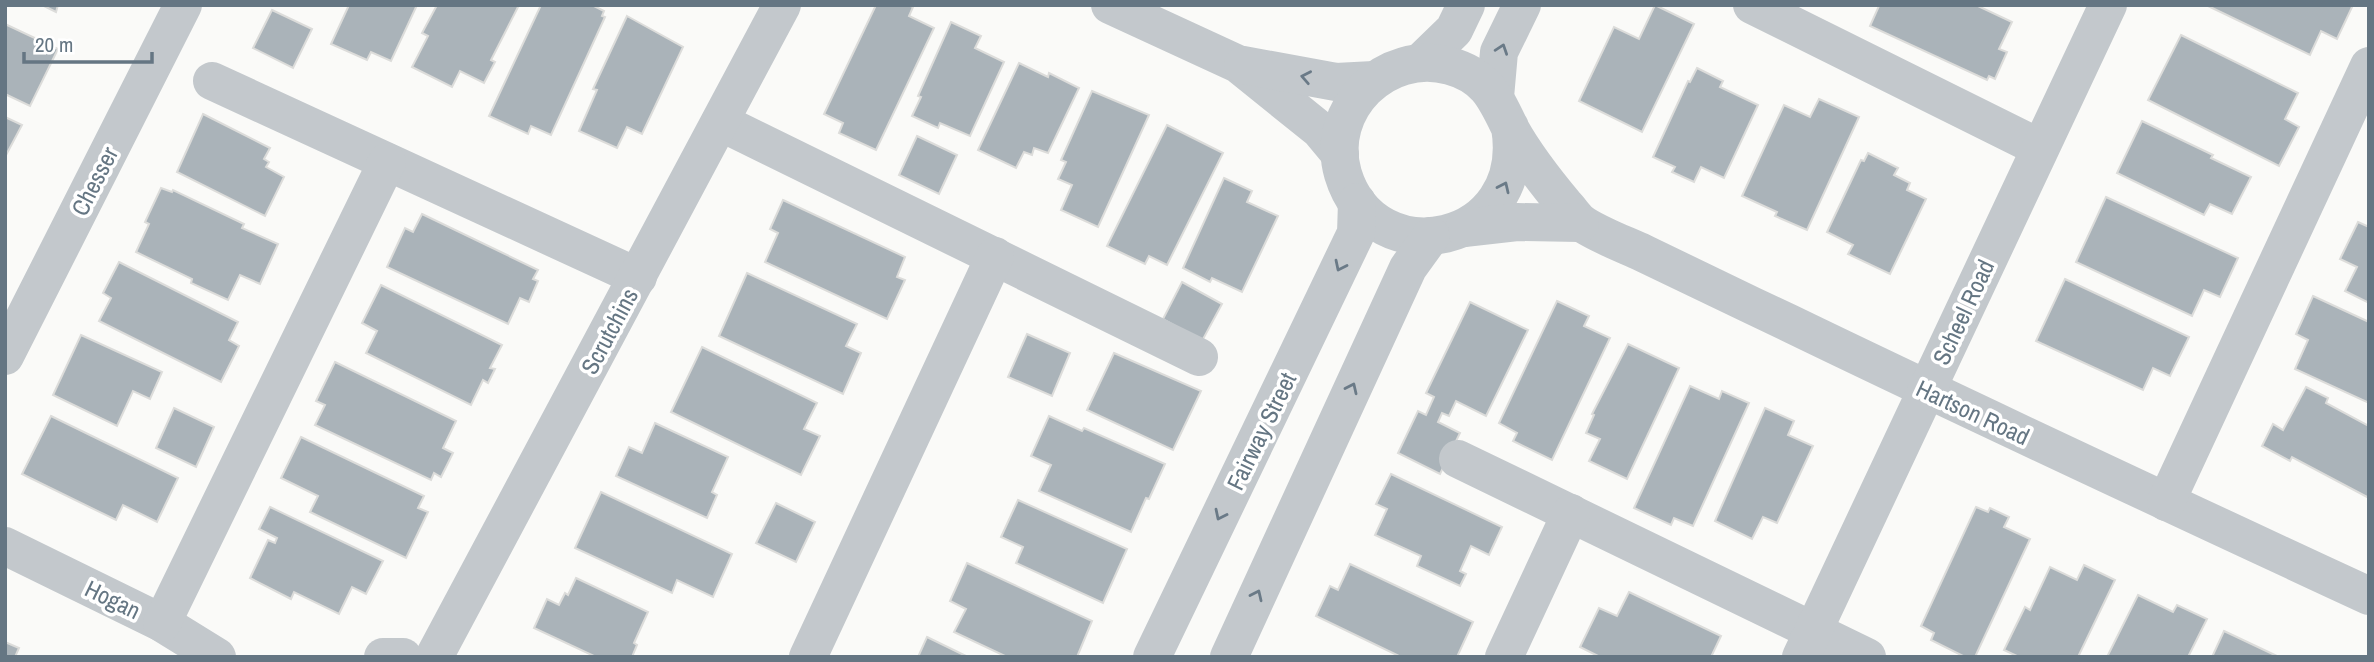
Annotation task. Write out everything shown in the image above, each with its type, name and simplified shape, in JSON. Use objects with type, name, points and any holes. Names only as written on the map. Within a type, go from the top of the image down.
[{"type":"street","name":"Chesser","points":[[5,356],[183,5]]},
{"type":"street","name":"Scrutchins","points":[[434,657],[782,5]]},
{"type":"street","points":[[1110,5],[1238,64],[1320,130],[1340,154]]},
{"type":"street","points":[[1421,62],[1454,30],[1466,5]]},
{"type":"street","points":[[1229,657],[1408,268],[1448,232],[1479,219],[1505,186],[1512,161],[1513,144],[1503,112],[1499,52],[1522,5]]},
{"type":"street","points":[[1752,5],[1811,18],[2040,148]]},
{"type":"street","name":"Scheel Road","points":[[1807,644],[2108,5]]},
{"type":"street","points":[[1448,232],[1398,232],[1382,225],[1357,202],[1342,172],[1340,138],[1344,121],[1361,91],[1374,80],[1388,71],[1421,62],[1455,67],[1484,84],[1503,112]]},
{"type":"street","points":[[1238,64],[1336,82],[1374,80]]},
{"type":"street","points":[[2166,502],[2369,66]]},
{"type":"street","points":[[212,81],[638,277]]},
{"type":"street","name":"Hartson Road","points":[[1503,112],[1538,172],[1580,223],[1926,390],[2369,596]]},
{"type":"street","points":[[720,122],[1199,357]]},
{"type":"street","points":[[162,623],[387,162]]},
{"type":"street","name":"Fairway Street","points":[[1152,657],[1356,233],[1357,202]]},
{"type":"street","name":"Hartson Road","points":[[1448,232],[1517,222],[1580,223]]},
{"type":"street","points":[[808,657],[995,256]]},
{"type":"street","points":[[1458,459],[1571,513],[1807,644],[1867,657]]},
{"type":"street","points":[[1504,657],[1571,513]]},
{"type":"street","name":"Hogan","points":[[5,546],[162,623],[218,657]]},
{"type":"street","points":[[383,657],[403,657]]},
{"type":"building","points":[[42,5],[58,5],[56,12]]},
{"type":"building","points":[[349,5],[417,5],[391,61],[371,52],[367,60],[331,44]]},
{"type":"building","points":[[437,5],[519,5],[491,60],[495,62],[484,83],[460,71],[452,87],[412,67],[428,36],[422,33]]},
{"type":"building","points":[[541,5],[592,5],[604,11],[602,16],[605,17],[551,135],[531,126],[528,134],[489,116]]},
{"type":"building","points":[[876,5],[908,5],[913,7],[909,16],[934,28],[876,150],[839,133],[843,123],[824,114]]},
{"type":"building","points":[[1655,5],[1694,24],[1642,132],[1579,101],[1614,27],[1639,39]]},
{"type":"building","points":[[1877,5],[1976,5],[2012,22],[1999,49],[2007,52],[1995,79],[1989,76],[1987,80],[1870,26],[1879,6]]},
{"type":"building","points":[[2206,5],[2353,5],[2337,39],[2321,31],[2310,55]]},
{"type":"building","points":[[272,10],[312,29],[293,68],[253,48]]},
{"type":"building","points":[[627,16],[683,47],[642,134],[627,127],[617,148],[579,131],[597,90],[593,89]]},
{"type":"building","points":[[951,22],[981,36],[975,48],[1004,62],[970,136],[940,123],[938,128],[912,116],[921,97],[918,96]]},
{"type":"building","points":[[5,24],[58,49],[30,106],[5,94]]},
{"type":"building","points":[[2181,35],[2298,93],[2285,119],[2299,127],[2279,166],[2148,100]]},
{"type":"building","points":[[1019,63],[1048,77],[1049,73],[1079,88],[1048,153],[1034,148],[1032,155],[1024,152],[1016,168],[978,150]]},
{"type":"building","points":[[1697,68],[1723,81],[1720,87],[1758,105],[1724,178],[1701,167],[1694,182],[1672,172],[1675,167],[1653,157],[1688,81],[1690,82]]},
{"type":"building","points":[[1092,91],[1149,115],[1098,227],[1061,210],[1072,185],[1058,179],[1066,162],[1061,160]]},
{"type":"building","points":[[1819,99],[1859,117],[1807,230],[1775,216],[1777,212],[1742,196],[1784,105],[1810,117]]},
{"type":"building","points":[[203,114],[270,148],[264,159],[269,162],[266,167],[284,177],[265,216],[177,172]]},
{"type":"building","points":[[5,117],[22,125],[5,157]]},
{"type":"building","points":[[2142,121],[2213,155],[2211,158],[2251,177],[2232,214],[2210,204],[2204,215],[2117,173]]},
{"type":"building","points":[[1167,125],[1223,153],[1167,265],[1149,256],[1145,264],[1107,246]]},
{"type":"building","points":[[917,136],[957,155],[939,194],[899,175]]},
{"type":"building","points":[[1868,153],[1898,168],[1894,175],[1910,183],[1907,190],[1926,199],[1890,274],[1848,254],[1853,245],[1827,232],[1861,160],[1864,161]]},
{"type":"building","points":[[1224,178],[1252,191],[1247,202],[1278,216],[1242,292],[1212,278],[1210,282],[1183,268]]},
{"type":"building","points":[[161,188],[172,192],[173,190],[244,224],[242,228],[278,244],[260,284],[240,275],[228,300],[136,252],[149,224],[145,222]]},
{"type":"building","points":[[2106,197],[2238,258],[2220,297],[2204,290],[2192,316],[2076,262]]},
{"type":"building","points":[[783,200],[905,257],[897,277],[905,280],[887,319],[765,262],[778,233],[770,229]]},
{"type":"building","points":[[422,214],[538,270],[533,279],[538,281],[529,302],[520,298],[508,324],[387,267],[405,228],[413,232]]},
{"type":"building","points":[[2358,222],[2369,227],[2369,303],[2345,291],[2357,267],[2340,259]]},
{"type":"building","points":[[119,262],[238,322],[229,340],[239,346],[221,382],[99,321],[111,298],[103,293]]},
{"type":"building","points":[[747,273],[857,324],[846,346],[861,353],[843,394],[719,336]]},
{"type":"building","points":[[2065,279],[2189,337],[2170,376],[2153,368],[2143,390],[2036,341]]},
{"type":"building","points":[[1182,282],[1222,304],[1202,341],[1163,319]]},
{"type":"building","points":[[381,285],[502,345],[490,368],[495,369],[488,383],[483,380],[471,405],[366,353],[377,331],[362,323]]},
{"type":"building","points":[[2313,296],[2369,322],[2369,403],[2295,369],[2308,340],[2296,334]]},
{"type":"building","points":[[1557,301],[1589,316],[1584,326],[1610,338],[1552,460],[1513,441],[1517,433],[1499,423]]},
{"type":"building","points":[[1470,302],[1528,330],[1486,416],[1456,401],[1449,416],[1442,413],[1438,422],[1460,433],[1440,474],[1398,453],[1418,411],[1426,415],[1434,397],[1426,393]]},
{"type":"building","points":[[1027,334],[1070,353],[1052,396],[1008,377]]},
{"type":"building","points":[[81,335],[162,372],[150,399],[133,391],[117,426],[53,395]]},
{"type":"building","points":[[1628,344],[1679,368],[1627,479],[1589,461],[1600,439],[1586,433],[1594,415],[1592,414]]},
{"type":"building","points":[[702,347],[817,403],[804,429],[820,436],[801,475],[671,412]]},
{"type":"building","points":[[1114,353],[1201,391],[1173,450],[1087,410]]},
{"type":"building","points":[[335,362],[456,421],[443,448],[453,453],[441,477],[434,473],[431,480],[315,425],[325,405],[316,401]]},
{"type":"building","points":[[1690,386],[1719,399],[1722,391],[1749,403],[1693,526],[1674,518],[1671,525],[1634,508]]},
{"type":"building","points":[[2306,387],[2328,398],[2326,403],[2369,426],[2369,498],[2292,457],[2290,461],[2262,446],[2273,424],[2283,430]]},
{"type":"building","points":[[174,408],[214,427],[196,467],[156,448]]},
{"type":"building","points":[[1765,408],[1794,421],[1788,435],[1813,446],[1777,523],[1763,517],[1752,539],[1715,521]]},
{"type":"building","points":[[51,416],[178,478],[157,522],[123,505],[116,520],[22,474]]},
{"type":"building","points":[[1049,416],[1082,431],[1084,428],[1165,464],[1131,532],[1039,491],[1051,465],[1031,456]]},
{"type":"building","points":[[655,423],[728,457],[712,492],[717,495],[707,518],[616,476],[629,447],[642,453]]},
{"type":"building","points":[[301,437],[424,496],[418,508],[428,512],[406,558],[310,512],[318,496],[281,478]]},
{"type":"building","points":[[1391,474],[1502,527],[1489,555],[1471,546],[1460,571],[1466,574],[1460,586],[1417,566],[1421,556],[1375,535],[1387,509],[1376,504]]},
{"type":"building","points":[[601,492],[732,554],[713,597],[677,580],[672,593],[575,548]]},
{"type":"building","points":[[1018,500],[1127,549],[1103,603],[1016,563],[1023,547],[1001,537]]},
{"type":"building","points":[[776,503],[815,522],[796,562],[756,543]]},
{"type":"building","points":[[270,507],[383,561],[366,594],[352,587],[339,614],[294,592],[291,599],[250,578],[268,540],[275,543],[277,538],[259,529]]},
{"type":"building","points":[[1976,507],[1988,512],[1990,508],[2009,517],[2004,527],[2030,539],[1975,657],[1965,657],[1931,640],[1934,633],[1921,626]]},
{"type":"building","points":[[967,563],[1092,621],[1077,657],[1007,657],[954,632],[966,609],[950,601]]},
{"type":"building","points":[[1350,564],[1473,622],[1457,657],[1401,657],[1316,616],[1330,586],[1338,590]]},
{"type":"building","points":[[2084,565],[2115,580],[2078,657],[2019,657],[2004,650],[2025,607],[2030,610],[2050,567],[2077,580]]},
{"type":"building","points":[[576,578],[648,612],[634,643],[637,645],[632,657],[596,657],[534,628],[547,599],[559,605],[565,593],[568,595]]},
{"type":"building","points":[[1629,592],[1721,636],[1711,657],[1600,657],[1580,647],[1599,608],[1617,616]]},
{"type":"building","points":[[2138,595],[2173,612],[2177,605],[2207,619],[2188,657],[2107,657]]},
{"type":"building","points":[[2224,631],[2279,657],[2212,657]]},
{"type":"building","points":[[927,637],[968,657],[918,657]]},
{"type":"building","points":[[5,642],[19,648],[15,657],[5,657]]}]
